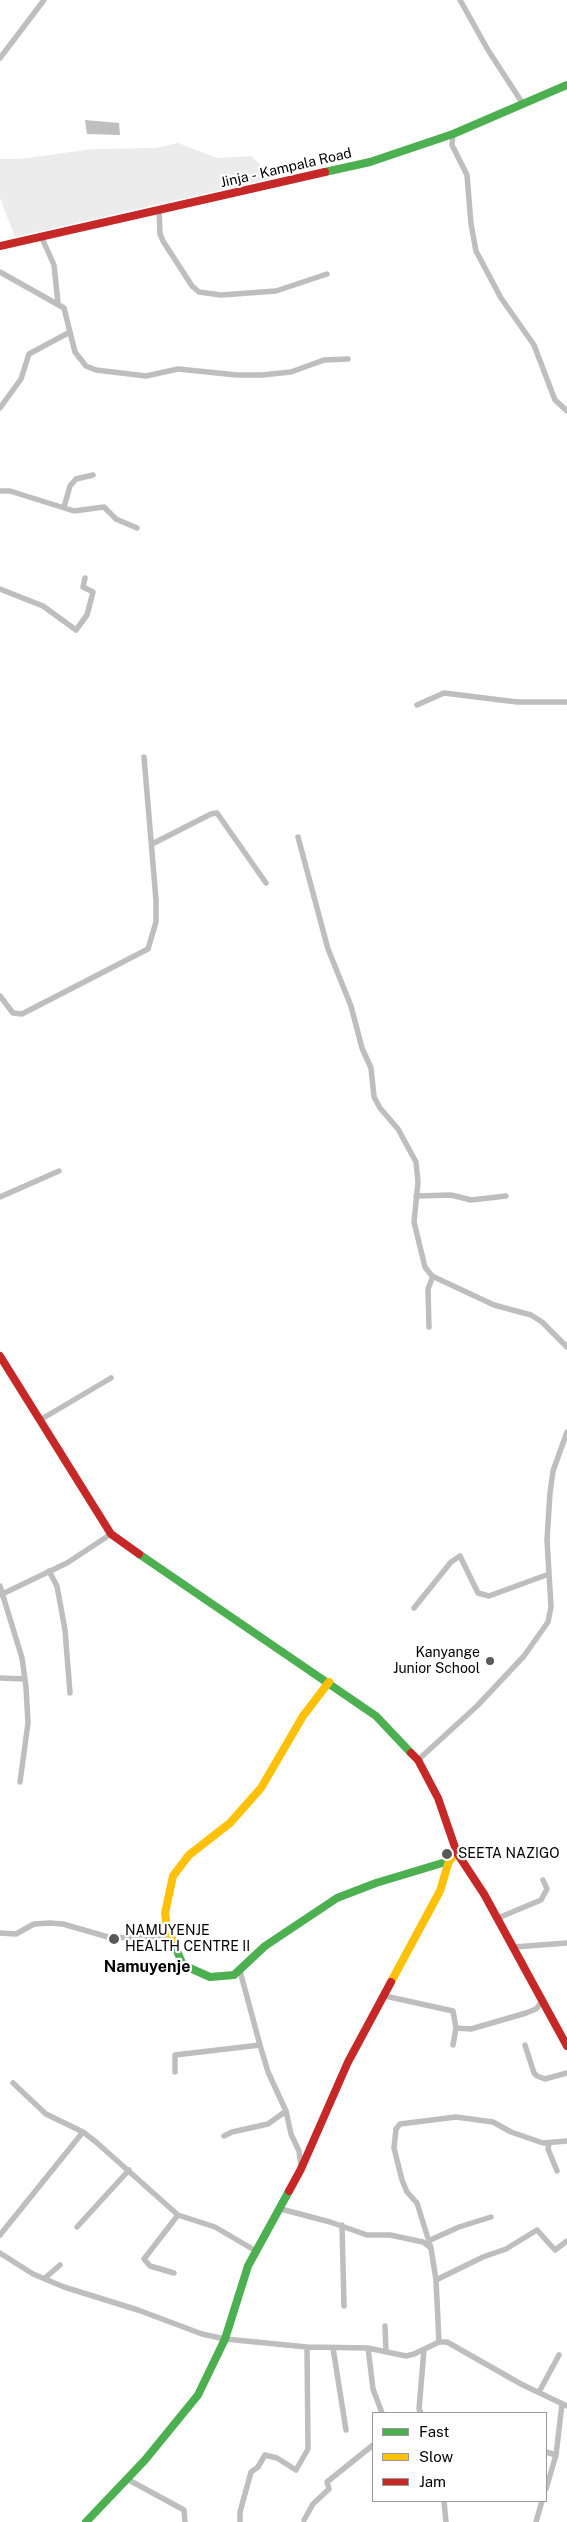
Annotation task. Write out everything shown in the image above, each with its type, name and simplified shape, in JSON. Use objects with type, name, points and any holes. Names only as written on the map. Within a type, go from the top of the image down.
[{"type":"main road","name":"Jinja - Kampala Road","points":[[0,246],[370,162],[453,134],[567,84]]},
{"type":"main road","points":[[0,1356],[111,1534],[175,1581],[329,1682],[376,1716],[418,1760],[438,1798],[457,1853],[473,1875],[498,1918],[567,2046]]},
{"type":"main road","points":[[329,1682],[303,1716],[261,1788],[230,1823],[189,1855],[173,1876],[165,1913],[168,1936],[183,1965],[199,1974],[218,1978],[234,1975],[265,1946],[337,1898],[376,1883],[449,1861],[457,1853]]},
{"type":"main road","points":[[86,2522],[127,2479],[198,2395],[225,2339],[244,2277],[256,2251],[281,2210],[301,2169],[348,2062],[440,1891],[449,1861]]},
{"type":"street","points":[[0,58],[44,0]]},
{"type":"street","points":[[460,0],[488,50],[523,104]]},
{"type":"street","points":[[453,134],[452,144],[468,175],[471,224],[476,251],[501,298],[534,346],[555,400],[567,411]]},
{"type":"street","points":[[159,210],[160,234],[163,241],[192,286],[199,292],[221,295],[276,291],[328,274]]},
{"type":"street","points":[[41,236],[54,264],[58,303]]},
{"type":"street","points":[[0,272],[64,308],[75,352],[86,366],[96,370],[146,376],[178,369],[237,375],[262,375],[291,372],[324,360],[348,359]]},
{"type":"street","points":[[0,408],[21,379],[29,354],[70,332]]},
{"type":"street","points":[[64,507],[70,486],[76,479],[93,475]]},
{"type":"street","points":[[0,491],[10,492],[74,511],[104,507],[116,519],[137,528]]},
{"type":"street","points":[[0,589],[43,606],[76,630],[86,615],[93,592],[83,587],[85,578]]},
{"type":"street","points":[[417,705],[444,693],[517,702],[567,702]]},
{"type":"street","points":[[0,996],[13,1013],[22,1014],[148,949],[156,922],[156,900],[144,757]]},
{"type":"street","points":[[152,844],[216,813],[266,883]]},
{"type":"street","points":[[298,837],[328,948],[351,1006],[362,1048],[372,1068],[374,1097],[398,1129],[416,1162],[418,1171],[415,1228],[425,1266],[433,1276],[494,1305],[531,1315],[542,1322],[567,1347]]},
{"type":"street","points":[[0,1196],[59,1171]]},
{"type":"street","points":[[416,1196],[451,1195],[471,1200],[506,1196]]},
{"type":"street","points":[[429,1327],[428,1289],[433,1276]]},
{"type":"street","points":[[40,1420],[111,1378]]},
{"type":"street","points":[[418,1760],[477,1706],[524,1656],[542,1632],[551,1612],[549,1574],[550,1493],[553,1470],[567,1432]]},
{"type":"street","points":[[1,1595],[68,1563],[111,1534]]},
{"type":"street","points":[[414,1608],[451,1562],[460,1556],[478,1593],[489,1596],[549,1574]]},
{"type":"street","points":[[49,1571],[56,1586],[65,1630],[70,1693]]},
{"type":"street","points":[[0,1586],[1,1595],[22,1658],[25,1679],[28,1723],[20,1782]]},
{"type":"street","points":[[0,1678],[25,1679]]},
{"type":"street","points":[[498,1918],[541,1900],[547,1889],[543,1880]]},
{"type":"street","points":[[0,1933],[16,1934],[34,1924],[50,1923],[63,1924],[108,1937],[168,1936]]},
{"type":"street","points":[[514,1947],[567,1943]]},
{"type":"street","points":[[240,1971],[268,2072],[286,2111],[291,2134],[299,2150],[301,2169]]},
{"type":"street","points":[[385,1996],[453,2011],[456,2028],[453,2045]]},
{"type":"street","points":[[456,2028],[471,2029],[526,2013],[536,2009],[543,2000]]},
{"type":"street","points":[[174,2072],[174,2056],[260,2045]]},
{"type":"street","points":[[525,2045],[534,2073],[537,2076],[545,2079],[567,2074]]},
{"type":"street","points":[[13,2083],[46,2114],[83,2132],[129,2170],[178,2215],[215,2227],[256,2251]]},
{"type":"street","points":[[224,2136],[232,2132],[268,2124],[286,2111]]},
{"type":"street","points":[[439,2342],[436,2280],[429,2244],[417,2203],[402,2180],[394,2148],[396,2129],[400,2124],[426,2122],[448,2117],[478,2122],[489,2121],[520,2136],[549,2144],[567,2140]]},
{"type":"street","points":[[0,2235],[83,2132]]},
{"type":"street","points":[[549,2144],[548,2149],[557,2172]]},
{"type":"street","points":[[77,2227],[129,2170]]},
{"type":"street","points":[[281,2210],[342,2225],[367,2234],[390,2235],[429,2244],[459,2227],[491,2217]]},
{"type":"street","points":[[174,2273],[150,2266],[144,2258],[178,2215]]},
{"type":"street","points":[[342,2225],[344,2306]]},
{"type":"street","points":[[436,2280],[483,2257],[506,2249],[537,2230],[555,2250],[567,2241]]},
{"type":"street","points":[[0,2253],[33,2274],[196,2332],[225,2339],[307,2347],[368,2348],[406,2356],[424,2350],[439,2342],[447,2342],[565,2405],[556,2454],[547,2486]]},
{"type":"street","points":[[45,2278],[60,2265]]},
{"type":"street","points":[[386,2326],[386,2352]]},
{"type":"street","points":[[240,2522],[240,2512],[251,2472],[258,2467],[265,2456],[277,2458],[296,2470],[308,2449],[307,2347]]},
{"type":"street","points":[[333,2348],[346,2430]]},
{"type":"street","points":[[368,2348],[372,2389],[382,2412]]},
{"type":"street","points":[[420,2412],[419,2409],[424,2350]]},
{"type":"street","points":[[539,2392],[559,2355]]},
{"type":"street","points":[[304,2520],[313,2504],[329,2489],[328,2482],[372,2446]]},
{"type":"street","points":[[547,2452],[556,2454]]},
{"type":"street","points":[[127,2479],[184,2510],[185,2522]]},
{"type":"street","points":[[444,2502],[446,2522]]},
{"type":"street","points":[[536,2522],[542,2502]]},
{"type":"shaded area","points":[[85,120],[119,123],[120,135],[87,134]]},
{"type":"shaded area","points":[[178,143],[217,158],[251,156],[274,178],[15,237],[0,198],[0,159],[19,159],[93,149],[155,148]]},
{"type":"traffic: fast","points":[[325,172],[370,162],[453,134],[567,85]]},
{"type":"traffic: fast","points":[[139,1554],[376,1716],[411,1753]]},
{"type":"traffic: fast","points":[[172,1939],[183,1965],[210,1977],[234,1975],[265,1946],[337,1898],[376,1883],[449,1861]]},
{"type":"traffic: fast","points":[[86,2522],[145,2460],[198,2395],[225,2339],[248,2266],[289,2191]]},
{"type":"traffic: slow","points":[[172,1939],[167,1928],[165,1913],[173,1876],[189,1855],[230,1823],[261,1788],[303,1716],[329,1682]]},
{"type":"traffic: slow","points":[[391,1982],[440,1891],[449,1861],[457,1853]]},
{"type":"traffic: jam","points":[[0,246],[325,172]]},
{"type":"traffic: jam","points":[[0,1356],[111,1534],[139,1554]]},
{"type":"traffic: jam","points":[[411,1753],[418,1760],[438,1798],[457,1853],[484,1894],[567,2046]]},
{"type":"traffic: jam","points":[[289,2191],[301,2169],[348,2062],[391,1982]]},
{"type":"place","name":"Kanyange Junior School","points":[[490,1661]]},
{"type":"place","name":"SEETA NAZIGO","points":[[447,1854]]},
{"type":"place","name":"NAMUYENJE HEALTH CENTRE II","points":[[114,1939]]},
{"type":"district","name":"Namuyenje","points":[[147,1967]]}]
